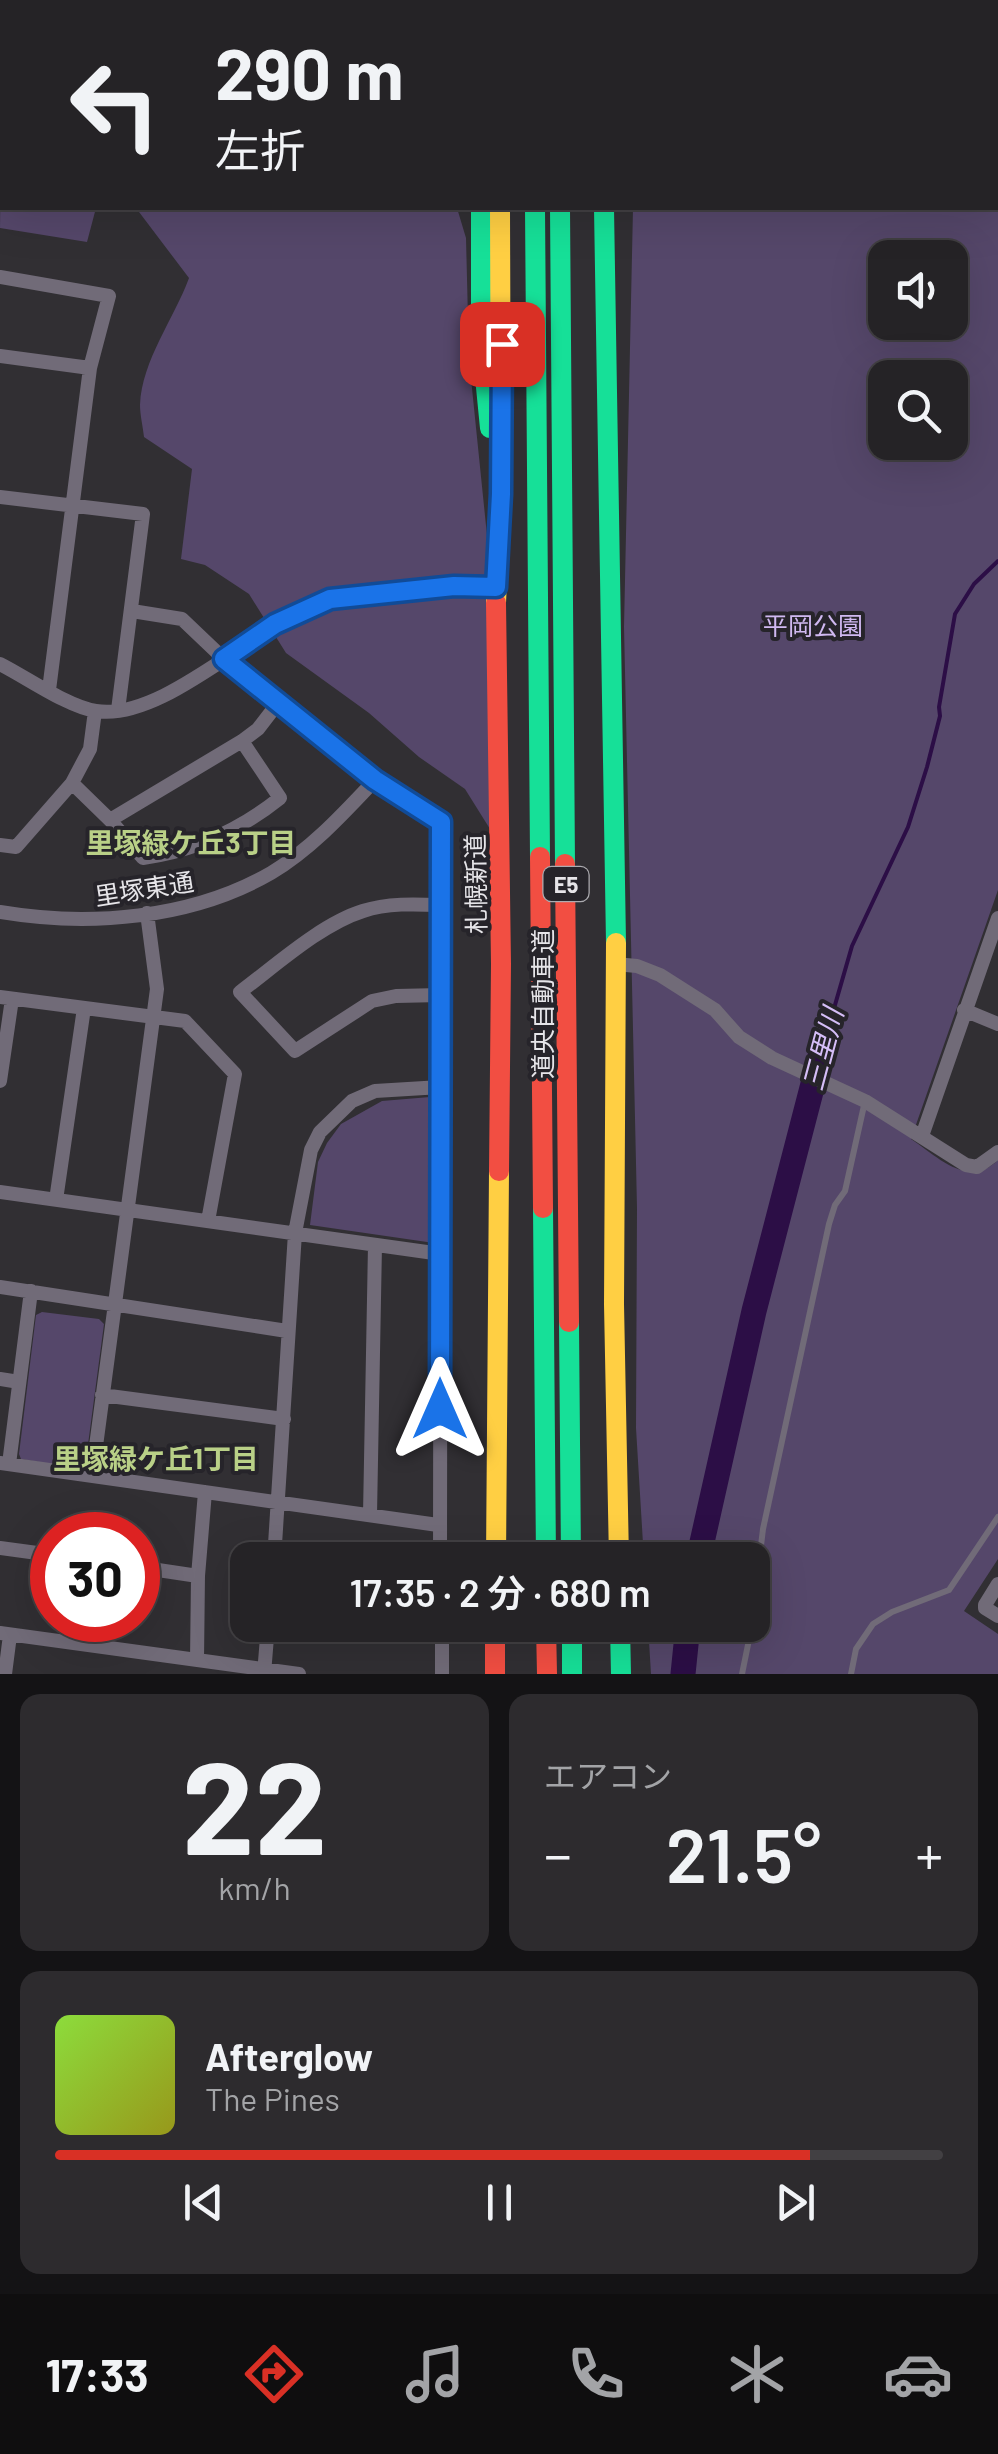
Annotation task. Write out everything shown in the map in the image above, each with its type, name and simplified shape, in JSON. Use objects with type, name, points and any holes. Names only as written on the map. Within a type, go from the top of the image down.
[{"type":"main road","points":[[481,210],[482,336],[491,443],[501,494]]},
{"type":"main road","name":"札幌新道","points":[[496,1542],[500,210]]},
{"type":"main road","name":"道央自動車道","points":[[535,210],[546,1542]]},
{"type":"main road","name":"道央自動車道","points":[[560,210],[571,1542]]},
{"type":"main road","points":[[604,210],[616,964],[614,1304],[619,1542]]},
{"type":"main road","points":[[605,310],[616,210]]},
{"type":"main road","points":[[494,1674],[495,1642]]},
{"type":"main road","points":[[546,1642],[547,1674]]},
{"type":"main road","points":[[572,1642],[572,1674]]},
{"type":"main road","points":[[620,1642],[621,1674]]},
{"type":"street","points":[[0,277],[109,296],[90,368],[49,690]]},
{"type":"street","points":[[0,356],[90,368]]},
{"type":"street","points":[[0,515],[1,497],[144,514],[118,710]]},
{"type":"street","points":[[0,664],[95,711],[118,710],[152,701],[275,624],[330,599],[454,586],[496,587]]},
{"type":"street","points":[[132,612],[182,620],[224,659],[375,780],[441,822],[439,1542]]},
{"type":"street","points":[[110,820],[258,729],[278,702]]},
{"type":"street","points":[[0,845],[16,847],[72,783],[90,749],[95,711]]},
{"type":"street","points":[[72,783],[143,858],[193,847],[259,816],[280,798],[242,740]]},
{"type":"street","name":"里塚東通","points":[[0,912],[97,920],[208,901],[271,873],[321,836],[375,780]]},
{"type":"street","points":[[440,905],[362,910],[321,933],[240,992],[295,1050],[372,1002],[396,996],[441,995]]},
{"type":"street","points":[[92,1476],[154,1016],[156,965],[147,913]]},
{"type":"street","points":[[922,1136],[998,918]]},
{"type":"street","points":[[616,964],[637,966],[660,975],[715,1010],[739,1037],[865,1101],[966,1165],[976,1167],[998,1152]]},
{"type":"street","points":[[0,1081],[6,998],[185,1021],[235,1074],[208,1221]]},
{"type":"street","points":[[56,1200],[84,1008]]},
{"type":"street","points":[[964,1010],[998,1024]]},
{"type":"street","points":[[276,1542],[294,1233],[311,1150],[332,1118],[352,1101],[375,1091],[441,1088]]},
{"type":"street","points":[[0,1192],[441,1254]]},
{"type":"street","points":[[370,1515],[375,1245]]},
{"type":"street","points":[[0,1287],[287,1331]]},
{"type":"street","points":[[31,1291],[4,1464],[438,1524]]},
{"type":"street","points":[[0,1379],[19,1382]]},
{"type":"street","points":[[102,1396],[284,1419]]},
{"type":"street","points":[[197,1660],[205,1492]]},
{"type":"street","points":[[0,1548],[30,1553]]},
{"type":"street","points":[[160,1570],[198,1576]]},
{"type":"street","points":[[998,1584],[985,1608],[998,1616]]},
{"type":"street","points":[[5,1674],[5,1634],[299,1674]]},
{"type":"street","points":[[264,1672],[267,1642]]},
{"type":"street","points":[[442,1642],[442,1674]]},
{"type":"lane","points":[[762,1542],[829,1224],[845,1191],[865,1101]]},
{"type":"lane","points":[[851,1674],[856,1649],[873,1624],[892,1612],[949,1590],[998,1517]]},
{"type":"lane","points":[[742,1674],[748,1642]]},
{"type":"green space","points":[[0,210],[95,210],[87,242],[0,228]]},
{"type":"green space","points":[[138,210],[458,210],[466,238],[469,359],[489,555],[490,829],[465,789],[286,653],[249,594],[205,565],[181,559],[192,469],[144,437],[140,405],[152,356],[189,278]]},
{"type":"green space","name":"平岡公園","points":[[633,210],[998,210],[998,890],[911,1139],[964,1171],[987,1168],[998,1160],[998,1559],[964,1611],[998,1634],[998,1674],[651,1674],[649,1642],[770,1642],[770,1542],[643,1542],[636,1428],[637,1208],[624,627]]},
{"type":"green space","points":[[430,1097],[435,1101],[434,1243],[310,1225],[318,1162],[341,1124],[382,1101]]},
{"type":"green space","points":[[42,1312],[99,1319],[104,1324],[85,1467],[80,1469],[21,1459],[19,1454],[36,1315]]},
{"type":"waterway","name":"三里川","points":[[820,1057],[852,946],[908,827],[927,767],[940,716],[955,614],[974,584],[998,561]]},
{"type":"waterway","name":"三里川","points":[[702,1542],[754,1311],[820,1057]]},
{"type":"waterway","name":"三里川","points":[[683,1674],[686,1642]]},
{"type":"traffic: fast","points":[[481,210],[481,336],[490,428]]},
{"type":"traffic: fast","points":[[535,210],[540,857]]},
{"type":"traffic: fast","points":[[560,210],[565,864]]},
{"type":"traffic: fast","points":[[604,210],[616,943]]},
{"type":"traffic: fast","points":[[543,1208],[546,1542]]},
{"type":"traffic: fast","points":[[569,1322],[571,1542]]},
{"type":"traffic: fast","points":[[572,1642],[572,1674]]},
{"type":"traffic: fast","points":[[620,1642],[621,1674]]},
{"type":"traffic: slow","points":[[496,603],[501,494],[500,210]]},
{"type":"traffic: slow","points":[[616,943],[614,1304],[619,1542]]},
{"type":"traffic: slow","points":[[496,1542],[499,1171]]},
{"type":"traffic: jam","points":[[496,603],[501,964],[499,1171]]},
{"type":"traffic: jam","points":[[540,857],[543,1208]]},
{"type":"traffic: jam","points":[[565,864],[569,1322]]},
{"type":"traffic: jam","points":[[495,1642],[495,1674]]},
{"type":"traffic: jam","points":[[546,1642],[547,1674]]},
{"type":"district","name":"里塚緑ケ丘3丁目","points":[[191,842]]},
{"type":"district","name":"里塚緑ケ丘1丁目","points":[[156,1458]]},
{"type":"route","points":[[440,1409],[441,822],[375,780],[224,659],[275,624],[330,599],[454,586],[496,587],[502,344]]}]
